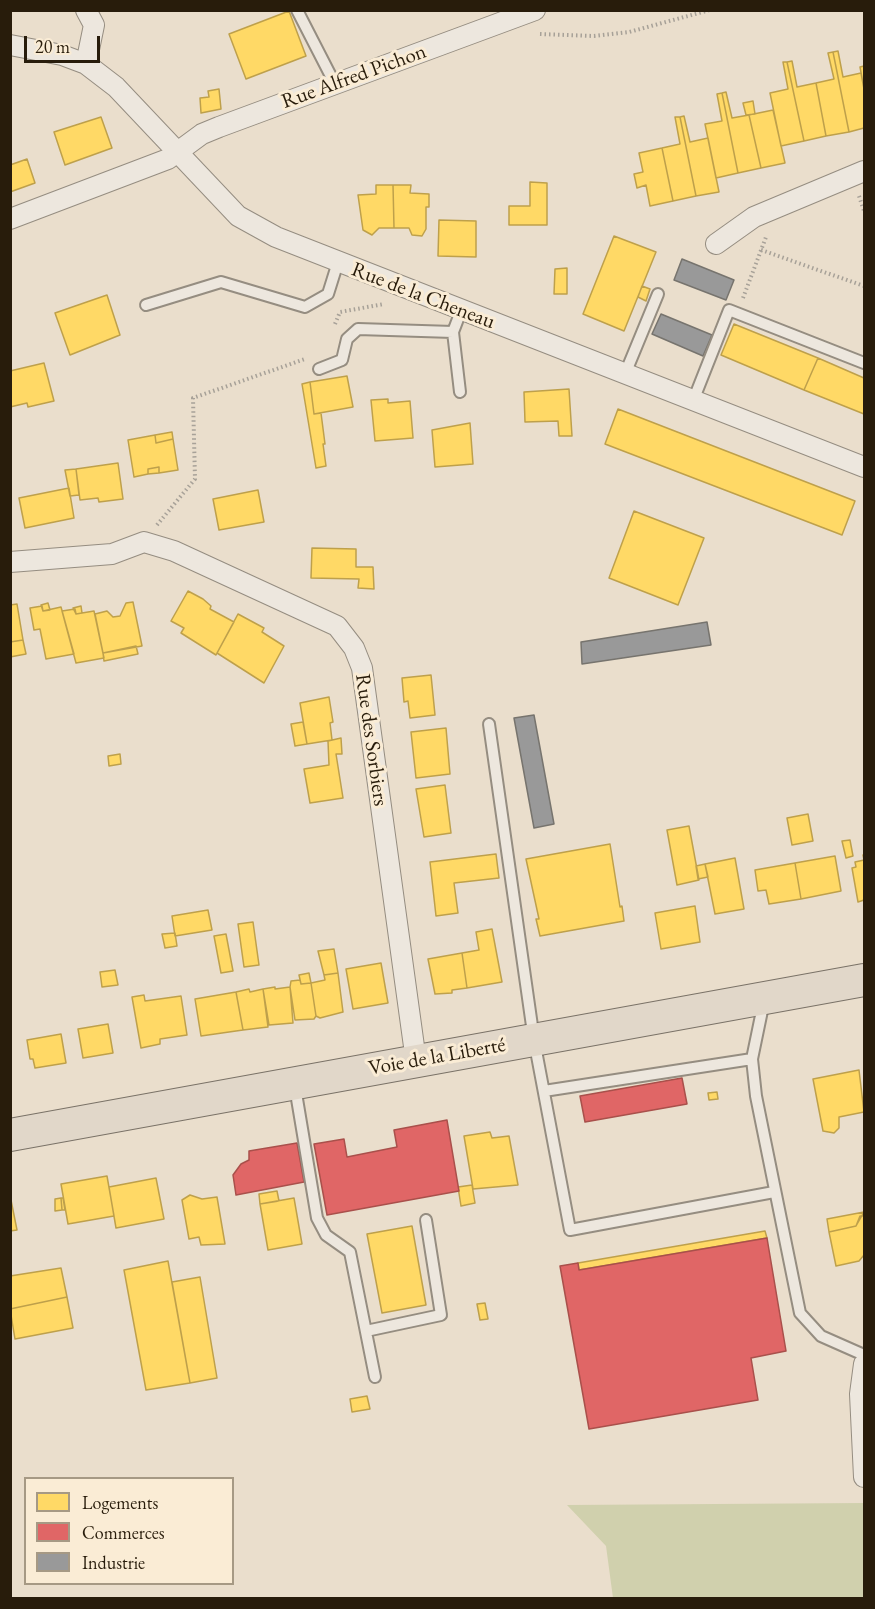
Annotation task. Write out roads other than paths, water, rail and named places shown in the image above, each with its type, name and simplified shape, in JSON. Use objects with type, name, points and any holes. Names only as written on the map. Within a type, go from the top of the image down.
[{"type":"main road","name":"Voie de la Liberté","points":[[10,1135],[864,980]]},
{"type":"street","points":[[86,64],[93,25],[87,10]]},
{"type":"street","name":"Rue Alfred Pichon","points":[[10,219],[168,159],[202,134],[219,127],[535,10]]},
{"type":"street","name":"Rue de la Cheneau","points":[[10,45],[62,55],[86,64],[116,87],[238,216],[276,237],[864,467]]},
{"type":"street","points":[[716,244],[754,217],[864,171]]},
{"type":"street","name":"Rue des Sorbiers","points":[[10,562],[112,554],[144,542],[174,551],[337,626],[354,648],[362,668],[416,1061]]},
{"type":"street","points":[[864,1364],[860,1394],[864,1477]]},
{"type":"lane","points":[[297,10],[335,84]]},
{"type":"lane","points":[[146,305],[222,282],[306,307],[328,294],[338,262]]},
{"type":"lane","points":[[625,374],[658,294]]},
{"type":"lane","points":[[693,401],[729,310],[864,363]]},
{"type":"lane","points":[[460,392],[453,332],[461,311]]},
{"type":"lane","points":[[319,369],[342,360],[347,339],[358,329],[453,332]]},
{"type":"lane","points":[[489,724],[534,1040],[570,1230],[774,1192]]},
{"type":"lane","points":[[764,998],[752,1059],[763,1135],[800,1313],[821,1335],[864,1355]]},
{"type":"lane","points":[[544,1091],[752,1059]]},
{"type":"lane","points":[[294,1084],[317,1218],[326,1235],[350,1252],[375,1377]]},
{"type":"lane","points":[[366,1331],[441,1315],[426,1220]]}]
